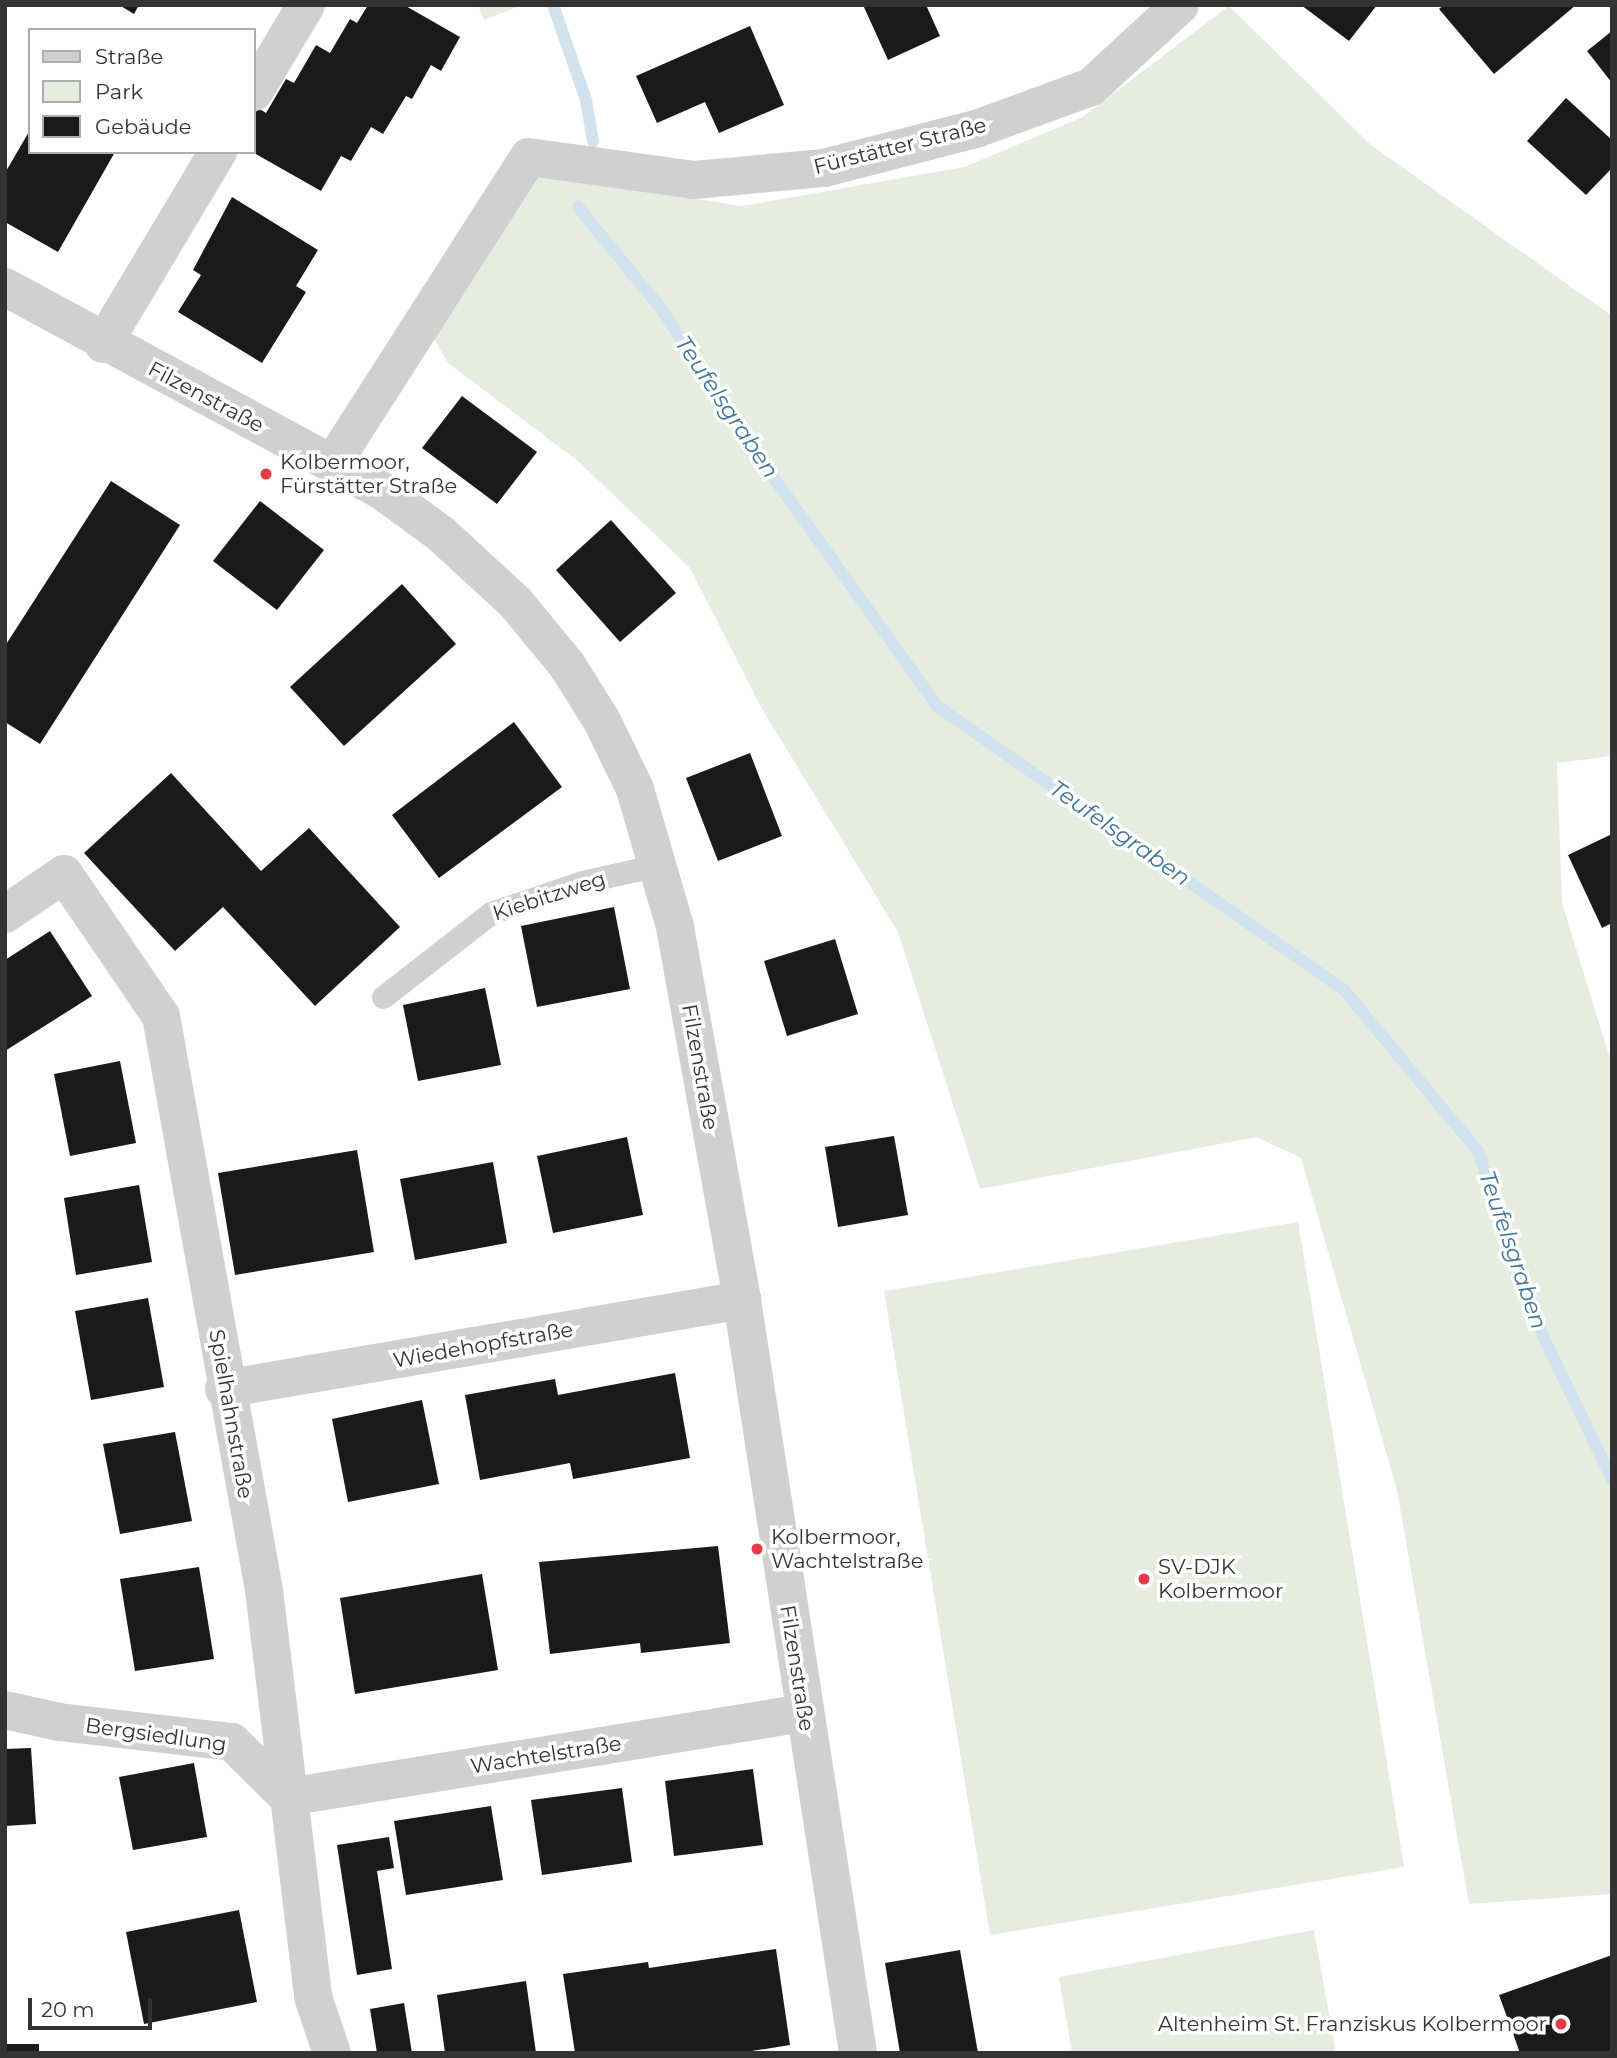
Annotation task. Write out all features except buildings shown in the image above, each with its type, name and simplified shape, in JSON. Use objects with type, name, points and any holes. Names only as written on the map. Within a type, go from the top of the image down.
[{"type":"street","points":[[256,89],[306,5]]},
{"type":"street","name":"Fürstätter Straße","points":[[332,463],[529,157],[694,180],[824,169],[976,130],[1091,87],[1180,5]]},
{"type":"street","points":[[103,344],[217,154]]},
{"type":"street","name":"Filzenstraße","points":[[5,288],[103,344],[381,490],[441,534],[515,601],[567,665],[603,721],[635,789],[675,927],[742,1300],[803,1713],[859,2053]]},
{"type":"street","name":"Spielhahnstraße","points":[[5,914],[64,874],[161,1016],[182,1113],[224,1389],[264,1590],[313,1997],[332,2053]]},
{"type":"street","name":"Wiedehopfstraße","points":[[224,1389],[742,1300]]},
{"type":"street","name":"Bergsiedlung","points":[[5,1710],[59,1722],[232,1742],[288,1797]]},
{"type":"street","name":"Wachtelstraße","points":[[288,1797],[803,1713]]},
{"type":"lane","name":"Kiebitzweg","points":[[383,997],[491,913],[582,882],[658,865]]},
{"type":"green space","points":[[478,5],[522,5],[484,20]]},
{"type":"green space","points":[[1229,6],[1371,145],[1612,316],[1612,756],[1557,763],[1562,903],[1612,1065],[1612,1894],[1469,1904],[1397,1490],[1301,1158],[1257,1137],[980,1189],[898,932],[761,707],[690,568],[579,462],[448,363],[434,339],[535,175],[742,206],[964,167],[1081,118]]},
{"type":"green space","name":"SV-DJK Kolbermoor","points":[[1298,1222],[1404,1867],[990,1935],[884,1291]]},
{"type":"green space","points":[[1314,1930],[1336,2053],[1072,2053],[1059,1977]]},
{"type":"waterway","name":"Teufelsgraben","points":[[553,5],[586,100],[593,141]]},
{"type":"waterway","name":"Teufelsgraben","points":[[578,207],[662,310],[761,460],[937,706],[1345,991],[1478,1151],[1544,1338],[1612,1479]]},
{"type":"place","name":"Kolbermoor, Fürstätter Straße","points":[[266,474]]},
{"type":"place","name":"Kolbermoor, Wachtelstraße","points":[[757,1549]]},
{"type":"place","name":"SV-DJK Kolbermoor","points":[[1144,1579]]},
{"type":"place","name":"Altenheim St. Franziskus Kolbermoor","points":[[1561,2024]]}]
